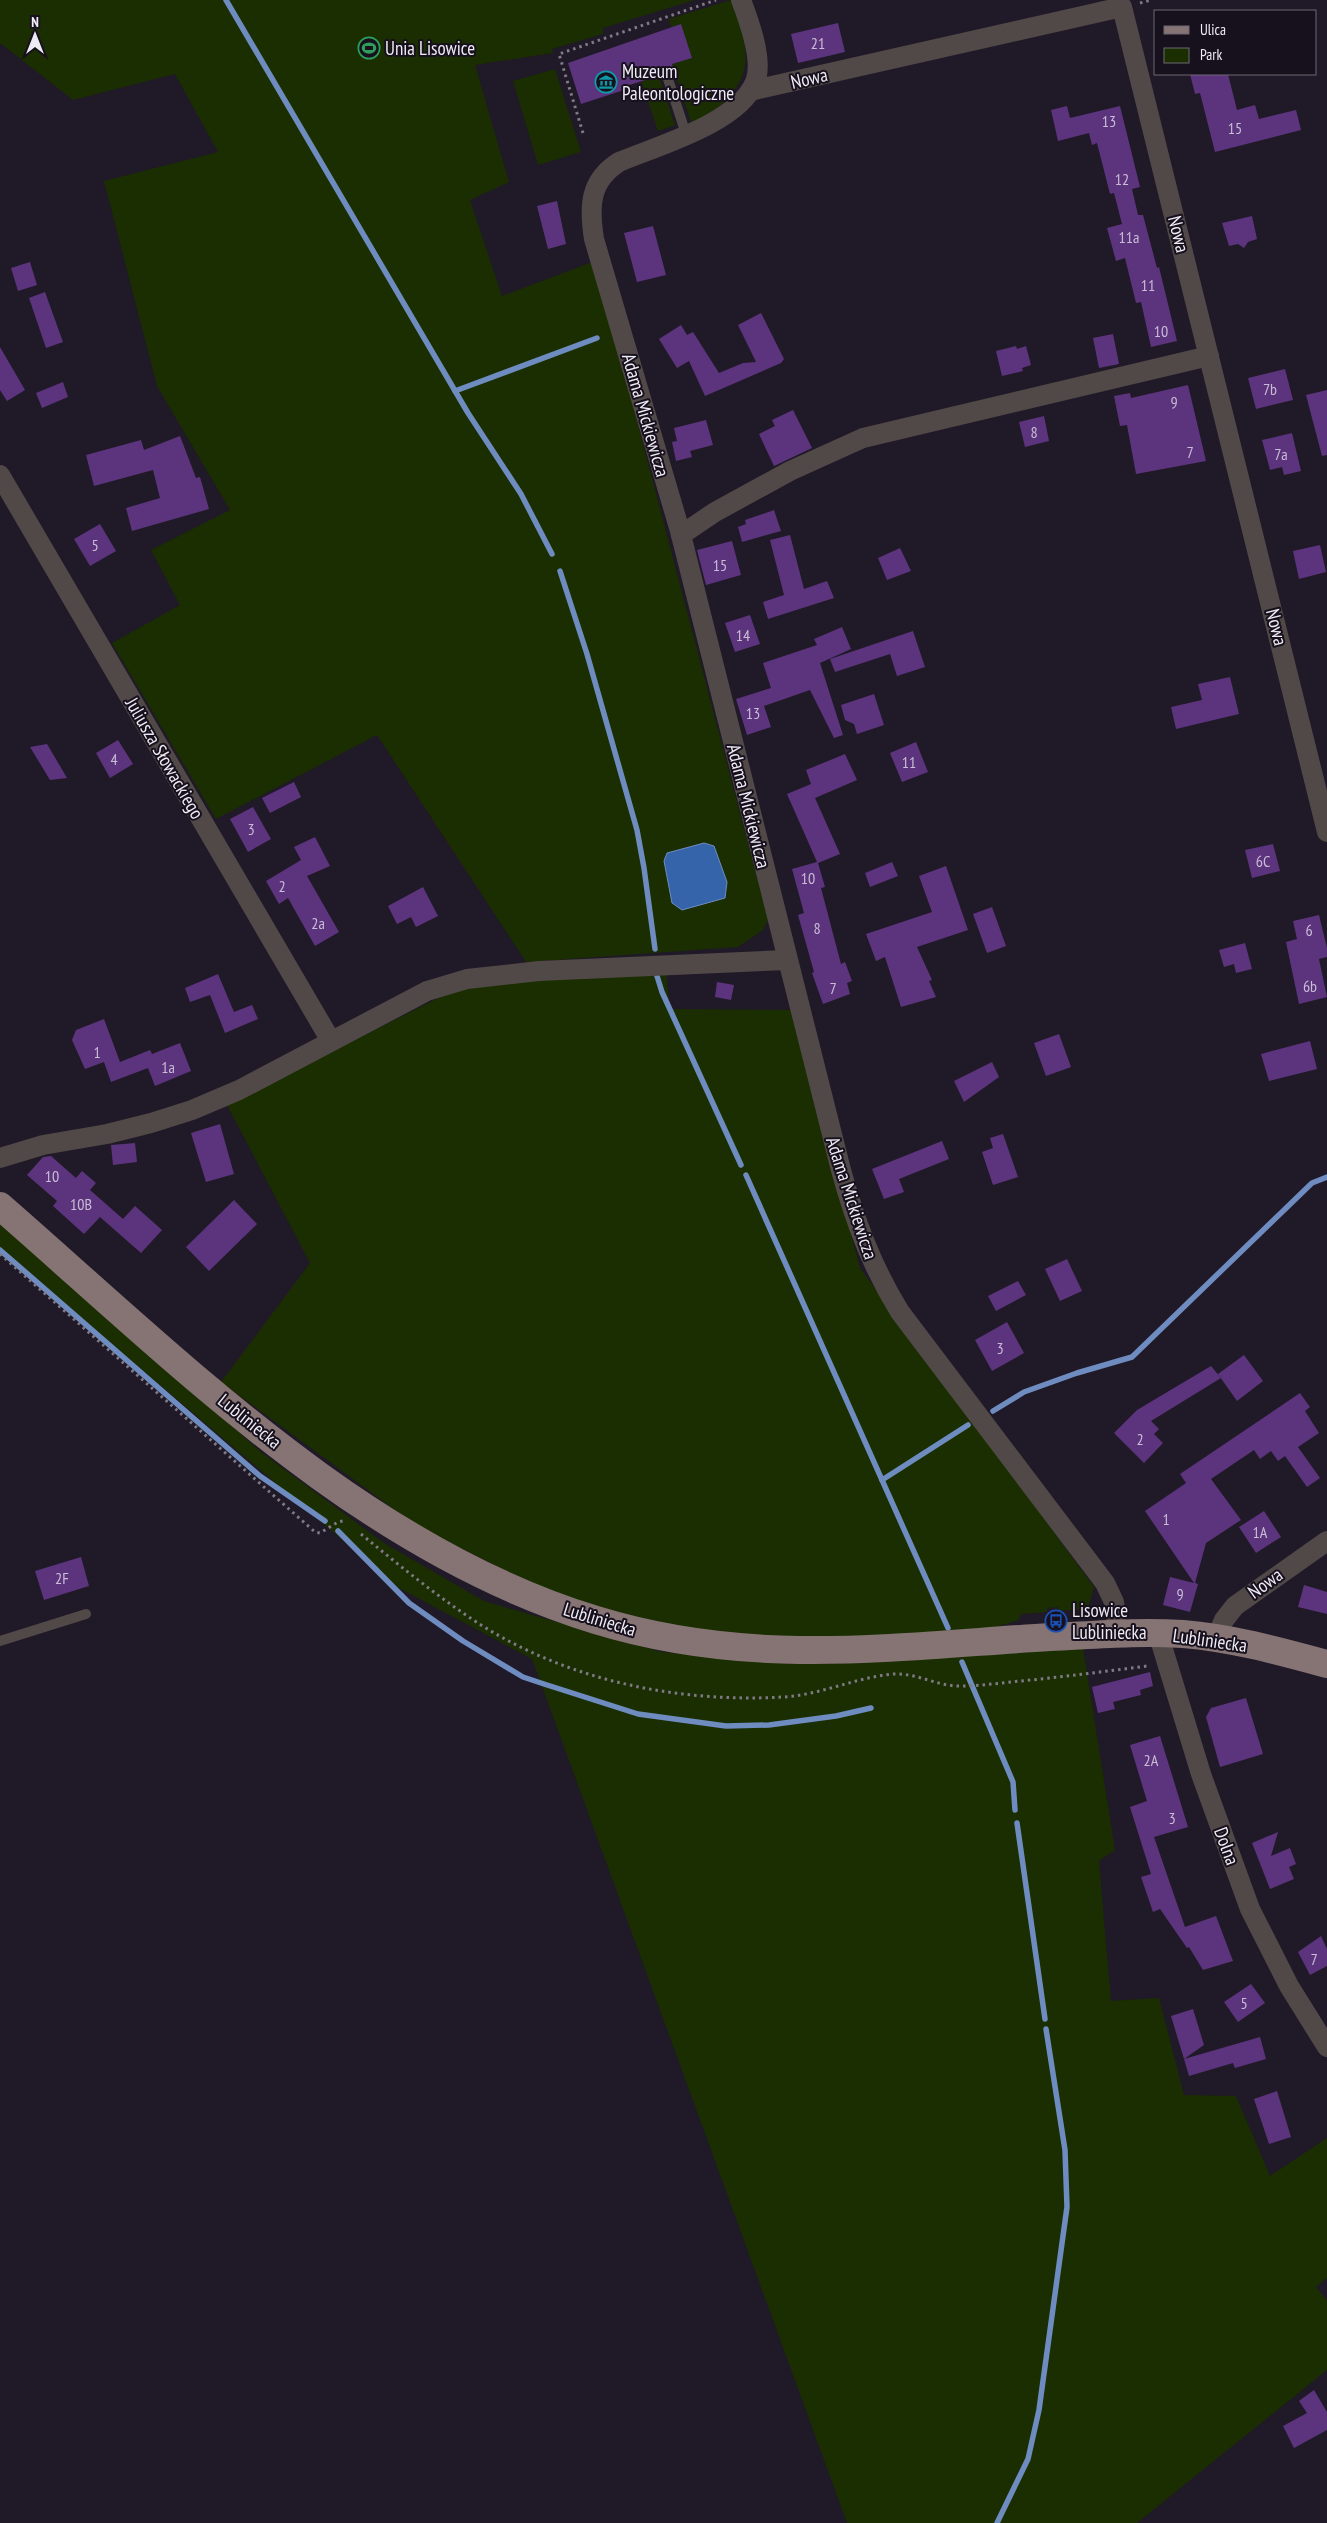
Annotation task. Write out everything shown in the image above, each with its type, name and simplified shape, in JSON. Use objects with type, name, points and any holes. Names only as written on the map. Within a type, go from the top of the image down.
[{"type":"main road","name":"Lubliniecka","points":[[0,1206],[230,1406],[326,1480],[430,1546],[548,1604],[594,1620],[656,1636],[697,1643],[769,1649],[841,1649],[1118,1633],[1158,1633],[1216,1638],[1261,1646],[1327,1664]]},
{"type":"street","name":"Adama Mickiewicza","points":[[741,0],[750,25],[758,64],[755,82],[750,91],[722,117],[609,168],[601,176],[595,188],[591,220],[594,239],[681,535],[787,960],[843,1178],[858,1227],[877,1272],[912,1329],[1105,1582],[1114,1602],[1118,1633]]},
{"type":"street","name":"Nowa","points":[[750,91],[1122,7],[1327,832]]},
{"type":"street","points":[[681,535],[715,512],[790,471],[863,438],[1209,356]]},
{"type":"street","name":"Juliusza Słowackiego","points":[[0,474],[331,1041]]},
{"type":"street","points":[[0,1158],[43,1145],[142,1125],[192,1110],[239,1090],[427,991],[467,979],[505,974],[614,966],[787,960]]},
{"type":"street","name":"Nowa","points":[[1216,1638],[1224,1620],[1235,1606],[1327,1541]]},
{"type":"street","name":"Dolna","points":[[1158,1633],[1201,1774],[1250,1909],[1288,1986],[1327,2047]]},
{"type":"lane","points":[[668,79],[686,134]]},
{"type":"lane","points":[[0,1641],[86,1614]]},
{"type":"path","points":[[583,133],[559,54],[716,0]]},
{"type":"path","points":[[958,1686],[983,1686],[1167,1664]]},
{"type":"green space","points":[[0,0],[695,0],[603,28],[603,34],[552,49],[553,53],[475,65],[509,182],[470,200],[502,296],[595,261],[768,920],[763,930],[738,947],[526,962],[377,735],[216,819],[112,643],[180,605],[151,550],[230,510],[157,386],[104,181],[218,152],[175,74],[73,100],[0,43]]},
{"type":"green space","points":[[731,0],[740,26],[745,50],[746,62],[743,73],[738,85],[721,105],[707,115],[691,122],[672,64],[691,58],[671,27],[669,19]]},
{"type":"green space","points":[[555,69],[581,152],[538,165],[513,81]]},
{"type":"green space","points":[[659,76],[675,125],[658,131],[641,81]]},
{"type":"green space","points":[[666,973],[670,1009],[792,1010],[860,1268],[1094,1587],[1088,1609],[1059,1611],[1058,1607],[1047,1608],[1047,1612],[1021,1614],[1019,1620],[986,1630],[838,1640],[714,1638],[555,1596],[414,1524],[221,1382],[310,1263],[227,1105],[458,988],[511,981]]},
{"type":"green space","points":[[0,1223],[261,1452],[384,1543],[484,1601],[662,1652],[762,1661],[1083,1648],[1115,1850],[1099,1861],[1111,2001],[1159,1998],[1184,2095],[1236,2096],[1270,2176],[1327,2138],[1327,2278],[1316,2287],[1327,2300],[1327,2370],[1137,2523],[847,2523],[532,1659],[399,1588],[0,1249]]},
{"type":"water","points":[[704,843],[714,846],[727,882],[725,898],[682,910],[672,903],[664,861],[667,853]]},
{"type":"building","points":[[838,23],[845,52],[798,63],[791,34]]},
{"type":"building","points":[[681,24],[692,58],[672,64],[674,71],[623,87],[624,90],[581,104],[568,63]]},
{"type":"building","points":[[1190,75],[1228,75],[1237,110],[1255,105],[1259,119],[1296,110],[1301,130],[1215,152],[1200,93],[1195,94]]},
{"type":"building","points":[[1067,106],[1070,118],[1120,106],[1140,187],[1132,189],[1138,215],[1143,215],[1157,268],[1159,267],[1177,341],[1151,347],[1141,302],[1136,303],[1125,258],[1116,261],[1107,228],[1122,224],[1114,193],[1110,194],[1097,143],[1092,145],[1089,133],[1058,141],[1051,110]]},
{"type":"building","points":[[557,201],[566,244],[548,249],[537,206]]},
{"type":"building","points":[[1252,216],[1257,239],[1248,242],[1244,248],[1238,244],[1229,246],[1222,223]]},
{"type":"building","points":[[653,226],[666,275],[637,282],[624,233]]},
{"type":"building","points":[[30,262],[37,285],[18,291],[11,268]]},
{"type":"building","points":[[45,292],[63,342],[46,348],[29,298]]},
{"type":"building","points":[[761,313],[784,359],[781,363],[705,396],[689,361],[677,368],[659,339],[681,325],[687,335],[693,332],[719,373],[743,363],[756,362],[738,325]]},
{"type":"building","points":[[1113,334],[1119,364],[1099,368],[1093,338]]},
{"type":"building","points":[[1016,346],[1017,349],[1026,346],[1031,365],[1022,368],[1023,371],[1002,376],[996,351]]},
{"type":"building","points":[[0,347],[25,390],[7,401],[0,390]]},
{"type":"building","points":[[1285,369],[1293,400],[1256,409],[1248,378]]},
{"type":"building","points":[[63,382],[68,397],[42,408],[36,393]]},
{"type":"building","points":[[1188,385],[1206,461],[1136,474],[1127,425],[1120,426],[1114,396],[1130,393],[1131,398]]},
{"type":"building","points":[[1327,390],[1327,455],[1322,456],[1306,395]]},
{"type":"building","points":[[793,410],[812,448],[774,466],[759,434],[775,426],[772,420]]},
{"type":"building","points":[[1044,416],[1049,441],[1025,447],[1019,422]]},
{"type":"building","points":[[706,420],[713,445],[690,451],[692,457],[676,461],[672,442],[677,441],[674,428]]},
{"type":"building","points":[[1292,433],[1301,471],[1284,475],[1282,467],[1270,470],[1262,440]]},
{"type":"building","points":[[180,436],[196,478],[200,477],[209,509],[132,531],[126,508],[160,498],[153,470],[94,486],[86,455],[141,440],[144,450]]},
{"type":"building","points":[[774,510],[781,531],[742,542],[738,527],[746,524],[745,520]]},
{"type":"building","points":[[100,524],[116,551],[90,566],[74,539]]},
{"type":"building","points":[[790,535],[804,589],[827,581],[834,598],[768,619],[763,602],[784,595],[770,540]]},
{"type":"building","points":[[732,541],[741,575],[706,585],[697,550]]},
{"type":"building","points":[[1320,545],[1326,572],[1299,579],[1293,551]]},
{"type":"building","points":[[900,548],[911,571],[887,580],[878,558]]},
{"type":"building","points":[[750,615],[760,644],[735,652],[725,623]]},
{"type":"building","points":[[842,627],[851,649],[820,663],[843,735],[834,738],[810,690],[764,706],[771,727],[747,735],[736,699],[771,688],[763,663],[817,645],[814,639]]},
{"type":"building","points":[[913,631],[925,667],[897,676],[890,654],[835,672],[830,659]]},
{"type":"building","points":[[1230,677],[1239,714],[1176,729],[1171,707],[1202,700],[1198,684]]},
{"type":"building","points":[[874,694],[884,725],[857,734],[854,724],[845,720],[841,705]]},
{"type":"building","points":[[118,740],[133,764],[110,778],[96,753]]},
{"type":"building","points":[[916,742],[928,772],[902,782],[890,753]]},
{"type":"building","points":[[47,744],[67,778],[50,780],[30,747]]},
{"type":"building","points":[[845,754],[857,780],[815,798],[840,854],[818,863],[825,887],[821,888],[841,964],[845,962],[852,981],[847,983],[850,994],[823,1004],[812,973],[814,972],[798,915],[804,913],[792,869],[817,862],[787,794],[811,784],[806,770]]},
{"type":"building","points":[[294,782],[301,797],[270,813],[262,798]]},
{"type":"building","points":[[253,807],[271,839],[248,852],[230,819]]},
{"type":"building","points":[[315,837],[330,866],[307,876],[339,932],[315,946],[288,898],[279,904],[266,881],[301,860],[294,847]]},
{"type":"building","points":[[1273,844],[1280,871],[1252,878],[1245,850]]},
{"type":"building","points":[[892,862],[898,876],[870,887],[865,873]]},
{"type":"building","points":[[946,866],[968,930],[917,947],[932,980],[929,981],[936,997],[901,1007],[885,957],[876,961],[866,934],[932,912],[919,876]]},
{"type":"building","points":[[423,887],[438,916],[416,927],[411,917],[397,924],[388,906]]},
{"type":"building","points":[[992,907],[1006,946],[987,953],[973,914]]},
{"type":"building","points":[[1319,915],[1327,948],[1327,957],[1319,959],[1327,997],[1299,1004],[1286,942],[1297,939],[1293,921]]},
{"type":"building","points":[[1245,943],[1252,969],[1236,973],[1234,964],[1224,967],[1219,950]]},
{"type":"building","points":[[218,974],[234,1012],[252,1005],[258,1019],[225,1033],[210,995],[190,1002],[185,988]]},
{"type":"building","points":[[717,982],[734,985],[731,1000],[715,997]]},
{"type":"building","points":[[104,1019],[120,1062],[150,1050],[152,1054],[180,1043],[191,1071],[155,1086],[148,1068],[111,1082],[104,1062],[85,1069],[72,1040],[76,1030]]},
{"type":"building","points":[[1059,1034],[1071,1067],[1046,1076],[1034,1043]]},
{"type":"building","points":[[1310,1041],[1317,1069],[1269,1081],[1261,1054]]},
{"type":"building","points":[[992,1062],[999,1077],[964,1102],[954,1081]]},
{"type":"building","points":[[220,1124],[234,1174],[206,1182],[191,1133]]},
{"type":"building","points":[[1003,1134],[1018,1177],[993,1185],[982,1152],[993,1148],[990,1138]]},
{"type":"building","points":[[942,1141],[949,1159],[899,1179],[904,1192],[884,1199],[872,1169]]},
{"type":"building","points":[[135,1143],[137,1162],[113,1165],[111,1145]]},
{"type":"building","points":[[51,1156],[76,1178],[82,1171],[96,1183],[90,1190],[123,1219],[135,1206],[162,1230],[141,1253],[100,1217],[84,1234],[53,1206],[57,1201],[27,1175],[43,1157]]},
{"type":"building","points":[[234,1200],[257,1224],[209,1271],[186,1247]]},
{"type":"building","points":[[1067,1259],[1082,1291],[1060,1301],[1045,1269]]},
{"type":"building","points":[[1018,1281],[1026,1295],[996,1311],[988,1296]]},
{"type":"building","points":[[1007,1322],[1024,1353],[992,1371],[975,1340]]},
{"type":"building","points":[[1244,1355],[1263,1381],[1237,1401],[1218,1374]]},
{"type":"building","points":[[1211,1366],[1221,1378],[1151,1421],[1159,1429],[1154,1434],[1163,1443],[1144,1463],[1114,1433],[1137,1410]]},
{"type":"building","points":[[1300,1393],[1310,1407],[1305,1411],[1319,1433],[1298,1447],[1320,1478],[1307,1487],[1285,1456],[1278,1461],[1271,1451],[1260,1459],[1254,1450],[1211,1479],[1241,1520],[1206,1543],[1195,1583],[1198,1584],[1190,1612],[1163,1605],[1170,1577],[1194,1583],[1145,1511],[1186,1483],[1180,1474]]},
{"type":"building","points":[[1264,1511],[1281,1537],[1256,1553],[1239,1527]]},
{"type":"building","points":[[81,1557],[89,1586],[44,1600],[35,1571]]},
{"type":"building","points":[[1304,1585],[1327,1592],[1327,1614],[1298,1607]]},
{"type":"building","points":[[1150,1672],[1153,1686],[1140,1690],[1141,1695],[1113,1702],[1115,1709],[1098,1713],[1092,1687]]},
{"type":"building","points":[[1246,1698],[1263,1754],[1220,1767],[1206,1717],[1211,1708]]},
{"type":"building","points":[[1160,1736],[1188,1827],[1154,1837],[1185,1927],[1216,1916],[1233,1961],[1203,1970],[1189,1947],[1187,1948],[1160,1909],[1153,1912],[1141,1877],[1151,1874],[1130,1807],[1147,1801],[1130,1745]]},
{"type":"building","points":[[1278,1832],[1271,1856],[1290,1848],[1296,1864],[1289,1867],[1294,1879],[1270,1889],[1252,1843]]},
{"type":"building","points":[[1321,1936],[1327,1949],[1327,1966],[1310,1975],[1298,1952]]},
{"type":"building","points":[[1251,1984],[1265,2003],[1238,2022],[1224,2002]]},
{"type":"building","points":[[1193,2009],[1204,2045],[1184,2059],[1171,2016]]},
{"type":"building","points":[[1260,2037],[1266,2059],[1235,2068],[1233,2063],[1189,2076],[1184,2059]]},
{"type":"building","points":[[1277,2091],[1291,2137],[1269,2144],[1254,2099]]},
{"type":"building","points":[[1314,2390],[1327,2412],[1327,2430],[1294,2448],[1283,2426],[1307,2413],[1299,2401]]},
{"type":"waterway","points":[[226,0],[468,413],[521,494],[552,554]]},
{"type":"waterway","points":[[455,391],[597,338]]},
{"type":"waterway","points":[[560,571],[587,654],[637,830],[655,949]]},
{"type":"waterway","points":[[657,976],[662,992],[741,1165]]},
{"type":"waterway","points":[[746,1175],[948,1628]]},
{"type":"waterway","points":[[993,1411],[1024,1392],[1077,1373],[1132,1357],[1312,1183],[1327,1177]]},
{"type":"waterway","points":[[0,1250],[260,1476],[325,1521]]},
{"type":"waterway","points":[[882,1480],[968,1425]]},
{"type":"waterway","points":[[338,1531],[409,1603],[463,1641],[523,1677],[544,1684],[638,1714],[726,1726],[769,1725],[836,1716],[871,1708]]},
{"type":"waterway","points":[[962,1662],[1013,1782],[1015,1810]]},
{"type":"waterway","points":[[1017,1823],[1045,2019]]},
{"type":"waterway","points":[[997,2523],[1028,2459],[1039,2410],[1067,2207],[1065,2150],[1046,2029]]},
{"type":"place","name":"Unia Lisowice","points":[[369,48]]},
{"type":"place","name":"Muzeum Paleontologiczne","points":[[606,82]]},
{"type":"place","name":"Lisowice Lubliniecka","points":[[1056,1621]]}]
